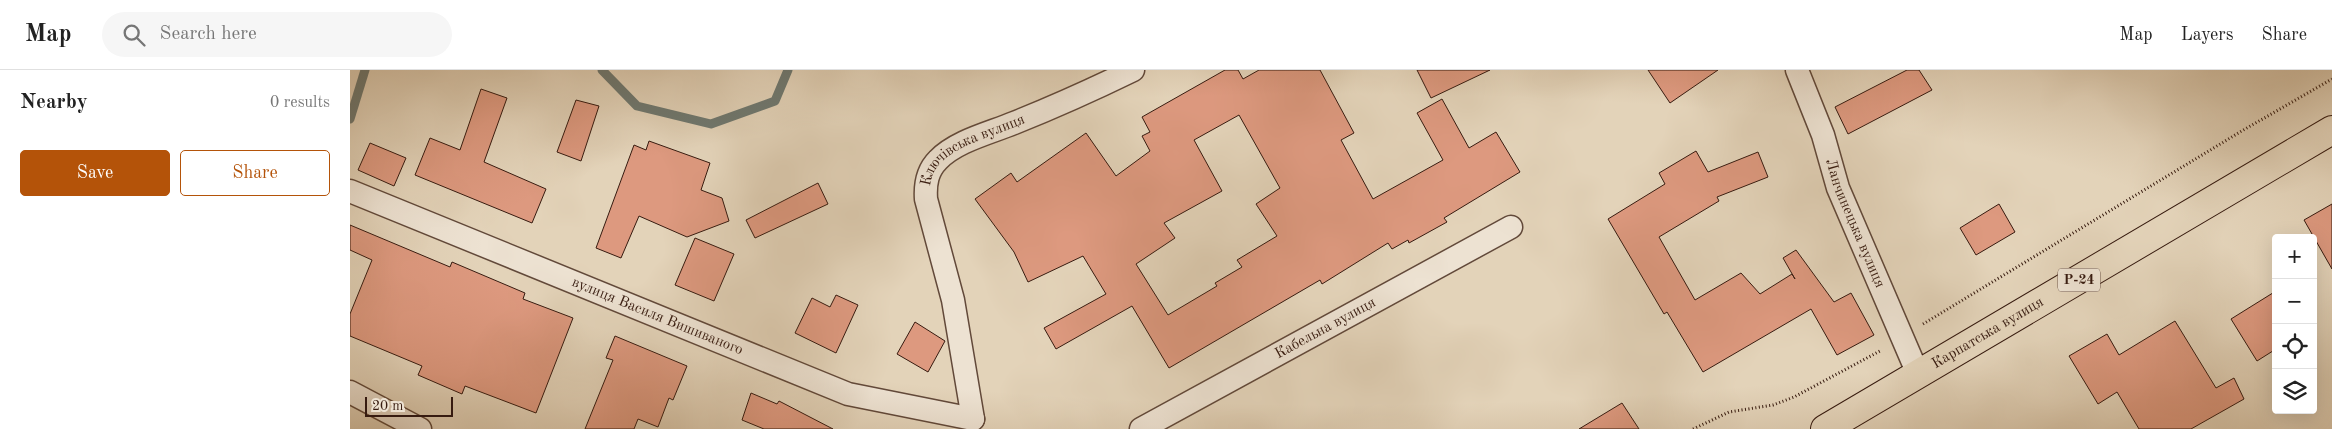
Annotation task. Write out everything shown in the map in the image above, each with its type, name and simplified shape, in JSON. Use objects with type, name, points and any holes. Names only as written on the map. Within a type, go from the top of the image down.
[{"type":"main road","name":"Карпатська вулиця","points":[[1825,429],[2332,130]]},
{"type":"street","name":"Ключівська вулиця","points":[[976,424],[953,300],[926,199],[928,175],[937,161],[957,147],[1063,103],[1133,70]]},
{"type":"street","name":"Ланчинецька вулиця","points":[[1797,70],[1823,135],[1838,188],[1918,374]]},
{"type":"street","name":"вулиця Василя Вишиваного","points":[[350,191],[848,394],[976,424]]},
{"type":"street","name":"Кабельна вулиця","points":[[1141,429],[1511,227]]},
{"type":"street","points":[[350,392],[420,429]]},
{"type":"path","points":[[1693,429],[1729,412],[1773,405],[1794,397],[1903,337],[1940,312],[2332,78]]},
{"type":"building","points":[[1225,70],[1238,70],[1243,79],[1259,70],[1320,70],[1354,133],[1341,140],[1373,199],[1443,160],[1417,113],[1442,99],[1469,148],[1496,132],[1520,172],[1444,218],[1447,222],[1409,243],[1408,240],[1392,249],[1388,243],[1322,284],[1320,280],[1169,368],[1132,306],[1056,349],[1044,328],[1106,294],[1083,256],[1028,282],[1014,252],[975,199],[1011,173],[1017,182],[1086,133],[1116,176],[1150,151],[1142,136],[1150,132],[1142,117]],"holes":[[[1239,115],[1280,188],[1256,204],[1277,236],[1237,260],[1242,267],[1215,283],[1217,286],[1168,315],[1136,264],[1175,238],[1164,223],[1222,191],[1194,140]]]},
{"type":"building","points":[[1417,70],[1490,70],[1431,98]]},
{"type":"building","points":[[1648,70],[1718,70],[1670,103]]},
{"type":"building","points":[[1907,70],[1919,70],[1932,90],[1848,134],[1835,107]]},
{"type":"building","points":[[481,89],[507,98],[484,162],[546,189],[532,223],[415,175],[430,138],[460,150]]},
{"type":"building","points":[[576,100],[599,106],[581,161],[557,152]]},
{"type":"building","points":[[649,141],[710,163],[701,190],[722,198],[729,221],[687,237],[639,216],[621,258],[596,248],[634,145],[646,150]]},
{"type":"building","points":[[370,143],[406,158],[394,186],[358,170]]},
{"type":"building","points":[[1696,151],[1708,172],[1758,152],[1768,177],[1717,197],[1719,201],[1659,237],[1695,300],[1741,273],[1760,294],[1792,274],[1795,279],[1783,258],[1796,250],[1834,302],[1851,293],[1874,335],[1837,355],[1811,309],[1703,372],[1667,312],[1664,314],[1608,219],[1665,184],[1659,173]]},
{"type":"building","points":[[818,183],[828,204],[755,238],[746,220]]},
{"type":"building","points":[[1999,204],[2015,232],[1976,255],[1960,228]]},
{"type":"building","points":[[2332,204],[2332,269],[2317,243],[2317,234],[2312,234],[2304,220]]},
{"type":"building","points":[[350,225],[450,267],[452,262],[525,293],[523,299],[573,318],[536,413],[465,386],[462,394],[418,375],[422,366],[350,336],[350,314],[372,260],[350,250]]},
{"type":"building","points":[[695,238],[734,254],[714,301],[675,285]]},
{"type":"building","points":[[2272,293],[2272,352],[2257,361],[2231,319]]},
{"type":"building","points":[[836,295],[858,305],[836,353],[795,333],[812,298],[830,307]]},
{"type":"building","points":[[2175,321],[2216,388],[2234,378],[2244,399],[2191,429],[2139,429],[2117,392],[2098,404],[2069,356],[2107,334],[2119,355]]},
{"type":"building","points":[[915,322],[945,341],[928,372],[897,354]]},
{"type":"building","points":[[615,336],[687,366],[673,400],[669,398],[658,427],[638,419],[634,429],[585,429],[613,360],[606,358]]},
{"type":"building","points":[[751,393],[777,404],[779,401],[833,429],[764,429],[742,420]]},
{"type":"building","points":[[1622,403],[1639,429],[1579,429]]},
{"type":"waterway","points":[[350,119],[365,70]]},
{"type":"waterway","points":[[602,70],[637,106],[711,124],[775,101],[788,70]]}]
